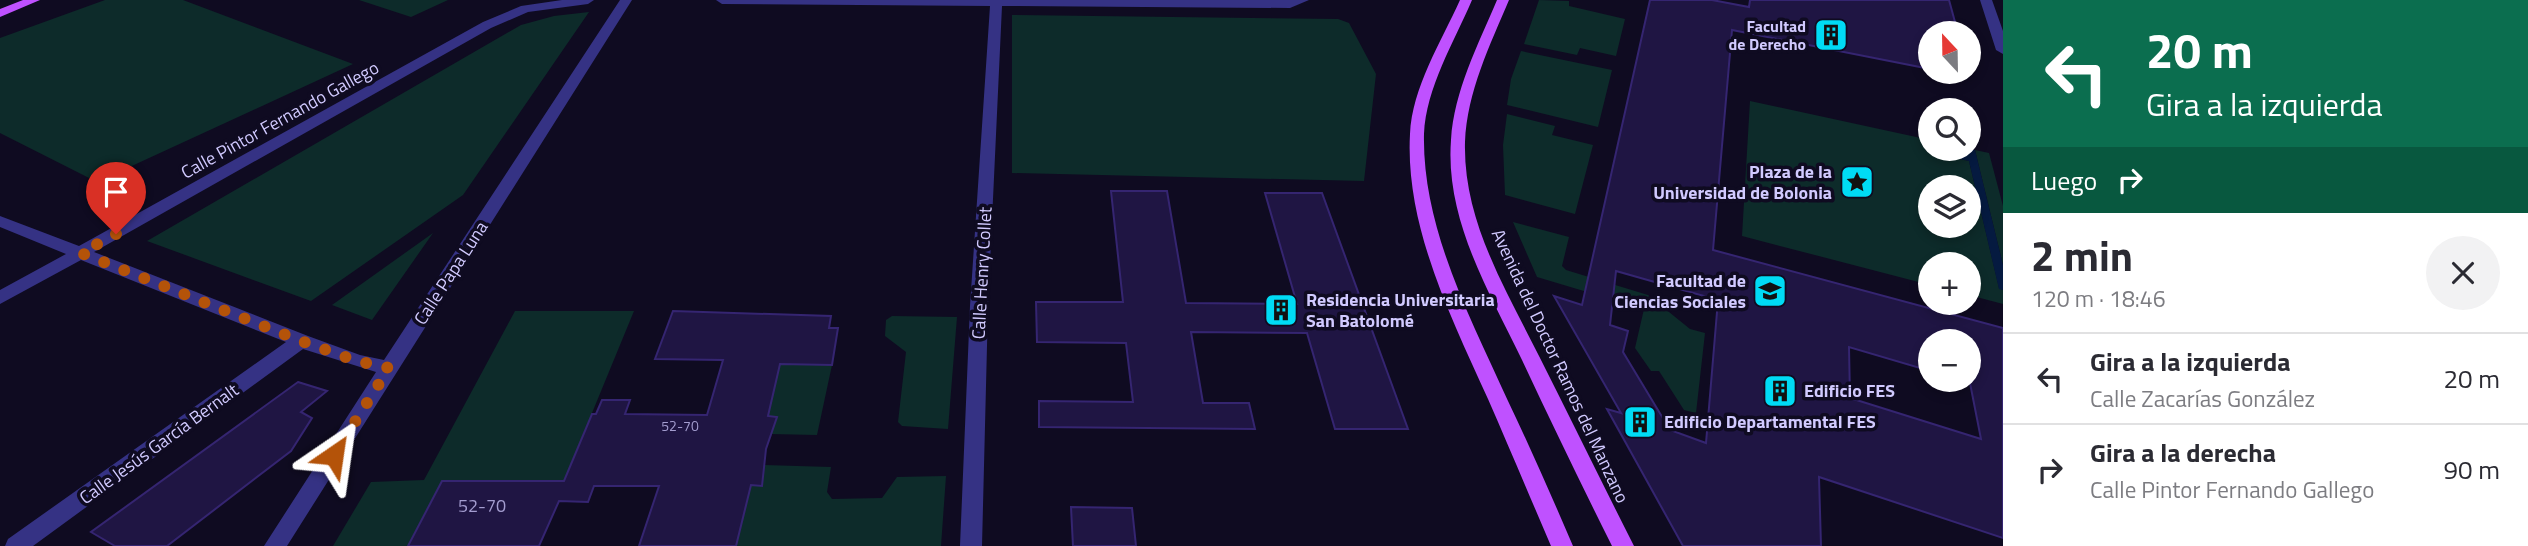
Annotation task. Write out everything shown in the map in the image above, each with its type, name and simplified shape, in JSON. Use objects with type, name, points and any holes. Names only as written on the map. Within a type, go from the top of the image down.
[{"type":"main road","points":[[0,13],[34,0]]},
{"type":"main road","points":[[1466,0],[1429,88],[1417,131],[1418,167],[1424,202],[1458,310],[1562,546]]},
{"type":"main road","name":"Avenida del Doctor Ramos del Manzano","points":[[1503,0],[1463,99],[1458,142],[1459,183],[1471,228],[1492,277],[1623,546]]},
{"type":"street","name":"Calle Pintor Fernando Gallego","points":[[0,298],[487,25],[525,9],[588,0]]},
{"type":"street","name":"Calle Papa Luna","points":[[275,546],[626,0]]},
{"type":"street","points":[[722,0],[1290,4],[1302,1]]},
{"type":"street","points":[[1986,0],[2003,50]]},
{"type":"street","name":"Calle Henry Collet","points":[[971,546],[979,306],[996,1]]},
{"type":"street","points":[[0,221],[301,341],[357,361],[389,368]]},
{"type":"street","name":"Calle Jesús García Bernalt","points":[[16,546],[301,341]]},
{"type":"green space","points":[[105,0],[183,0],[353,64],[97,182],[0,133],[0,38]]},
{"type":"green space","points":[[359,0],[448,0],[411,17]]},
{"type":"green space","points":[[1539,0],[1569,1],[1569,6],[1625,19],[1616,56],[1580,48],[1577,55],[1524,44]]},
{"type":"green space","points":[[589,12],[463,195],[311,301],[147,241],[521,25],[554,16]]},
{"type":"green space","points":[[1012,15],[1338,19],[1349,23],[1376,74],[1364,181],[1012,173]]},
{"type":"green space","points":[[1521,51],[1612,70],[1598,127],[1507,105],[1511,79]]},
{"type":"green space","points":[[1750,101],[1918,137],[1918,161],[1969,161],[1972,175],[1918,175],[1918,238],[1981,238],[1981,212],[1999,288],[2003,290],[2003,304],[1981,298],[1981,252],[1918,252],[1918,282],[1742,236]]},
{"type":"green space","points":[[1507,114],[1555,126],[1552,135],[1593,145],[1575,214],[1505,195],[1503,145]]},
{"type":"green space","points":[[1981,151],[1989,153],[2003,206],[2003,265],[1978,161],[1981,161]]},
{"type":"green space","points":[[1513,222],[1569,237],[1562,266],[1566,270],[1648,295],[1690,329],[1705,333],[1696,413],[1684,410],[1659,371],[1651,371],[1635,348],[1644,309],[1537,277]]},
{"type":"green space","points":[[433,233],[372,320],[332,305]]},
{"type":"green space","points":[[515,311],[634,311],[564,481],[442,481],[408,546],[333,546],[371,482],[424,480]]},
{"type":"green space","points":[[892,316],[957,317],[948,429],[902,426],[898,422],[906,352],[885,336],[886,320]]},
{"type":"green space","points":[[780,364],[832,365],[817,435],[770,434],[777,418],[768,416]]},
{"type":"green space","points":[[764,465],[831,467],[827,492],[832,499],[882,498],[897,477],[946,476],[941,546],[736,546],[751,485],[762,486]]},
{"type":"water","points":[[1969,161],[1978,161],[2003,265],[2003,290],[1999,289],[1981,212],[1981,175],[1972,175]]},
{"type":"building","points":[[1650,0],[1712,0],[1749,7],[1750,0],[1949,0],[1955,21],[1918,21],[1918,67],[1732,30],[1713,250],[1918,305],[1918,315],[1955,315],[2003,328],[2003,538],[1819,477],[1821,546],[1683,546],[1607,409],[1621,413],[1554,296],[1582,305]],"holes":[[[1616,271],[1718,300],[1706,443],[1670,430],[1623,352],[1628,331],[1610,325]],[[1918,329],[1981,329],[1981,392],[1972,392],[1981,439],[1850,398],[1849,347],[1918,367]]]},
{"type":"building","name":"Residencia Universitaria San Batolomé","points":[[1111,191],[1167,191],[1186,303],[1297,304],[1265,193],[1322,193],[1408,429],[1335,429],[1307,333],[1191,332],[1203,403],[1249,403],[1255,429],[1039,427],[1039,401],[1133,402],[1126,343],[1037,342],[1036,302],[1123,302]]},
{"type":"building","points":[[673,311],[831,316],[829,328],[838,328],[832,365],[780,364],[768,416],[777,417],[766,449],[762,486],[751,485],[736,546],[639,546],[659,486],[594,486],[588,502],[559,501],[539,546],[408,546],[442,481],[564,481],[592,414],[596,414],[602,400],[630,400],[625,414],[707,415],[723,360],[655,359]]},
{"type":"building","points":[[298,382],[327,391],[301,412],[312,418],[291,451],[167,546],[115,546],[91,532]]},
{"type":"building","points":[[1071,507],[1132,508],[1136,546],[1073,546]]},
{"type":"place","name":"Facultad de Derecho","points":[[1831,35]]},
{"type":"place","name":"Plaza de la Universidad de Bolonia","points":[[1857,182]]},
{"type":"place","name":"Facultad de Ciencias Sociales","points":[[1770,291]]},
{"type":"place","name":"Residencia Universitaria San Batolomé","points":[[1281,310]]},
{"type":"place","name":"Edificio FES","points":[[1780,391]]},
{"type":"place","name":"Edificio Departamental FES","points":[[1640,422]]},
{"type":"route","points":[[116,234],[81,253],[301,341],[357,361],[389,368],[334,455]]}]
